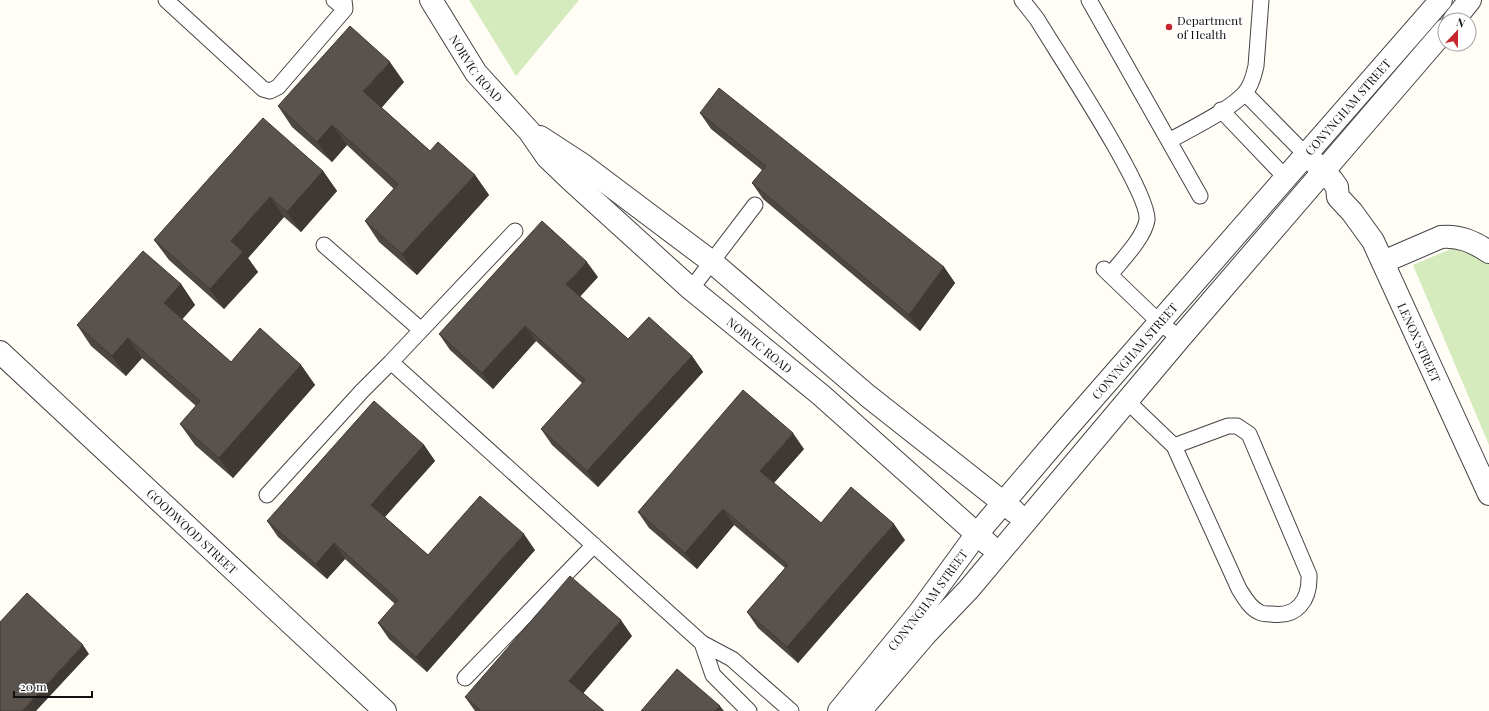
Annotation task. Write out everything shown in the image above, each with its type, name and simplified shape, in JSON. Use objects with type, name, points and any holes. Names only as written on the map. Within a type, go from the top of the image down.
[{"type":"street","name":"NORVIC ROAD","points":[[431,0],[476,73],[528,131],[547,157],[691,289],[821,395],[976,535],[998,553]]},
{"type":"street","name":"CONYNGHAM STREET","points":[[839,711],[920,613],[976,535],[1003,503],[1441,0]]},
{"type":"street","points":[[1460,12],[1470,0]]},
{"type":"street","name":"CONYNGHAM STREET","points":[[860,711],[925,635],[969,589],[1026,519],[1180,338],[1437,39]]},
{"type":"street","name":"NORVIC ROAD","points":[[528,131],[557,147],[583,165],[712,262],[868,396],[1003,503],[1026,519]]},
{"type":"street","name":"LENOX STREET","points":[[1306,155],[1324,171],[1336,187],[1338,197],[1352,212],[1373,241],[1489,494]]},
{"type":"street","points":[[1286,178],[1305,193],[1323,200],[1338,197]]},
{"type":"street","points":[[1383,262],[1441,237],[1450,236],[1465,239],[1489,252]]},
{"type":"street","name":"GOODWOOD STREET","points":[[0,352],[386,711]]},
{"type":"lane","points":[[166,0],[263,89],[270,91],[278,87],[341,3]]},
{"type":"lane","points":[[1022,0],[1037,19],[1114,145],[1138,188],[1147,211],[1147,222],[1143,231],[1106,271],[1160,323],[1180,338]]},
{"type":"lane","points":[[1089,0],[1200,196]]},
{"type":"lane","points":[[1169,141],[1245,94],[1256,66],[1261,0]]},
{"type":"lane","points":[[1245,94],[1306,155]]},
{"type":"lane","points":[[1221,110],[1286,178]]},
{"type":"lane","points":[[691,289],[755,205]]},
{"type":"lane","points":[[267,495],[362,391],[515,231]]},
{"type":"lane","points":[[324,244],[421,330]]},
{"type":"lane","points":[[391,362],[702,643],[732,659],[791,711]]},
{"type":"lane","points":[[1127,401],[1174,446],[1239,589],[1248,603],[1259,612],[1282,616],[1294,612],[1308,593],[1309,575],[1248,434],[1237,426],[1228,426],[1174,446]]},
{"type":"lane","points":[[465,678],[594,545]]},
{"type":"lane","points":[[702,643],[713,675],[749,711]]},
{"type":"green space","points":[[469,0],[579,0],[516,76]]},
{"type":"green space","points":[[1460,245],[1489,264],[1489,445],[1413,265]]},
{"type":"building","points":[[350,26],[390,62],[363,91],[430,151],[438,142],[475,175],[402,254],[365,221],[398,184],[332,125],[317,142],[278,106]]},
{"type":"building","points":[[719,88],[944,267],[909,315],[752,183],[766,166],[700,113]]},
{"type":"building","points":[[263,118],[323,171],[287,212],[270,197],[231,241],[243,252],[210,289],[154,240]]},
{"type":"building","points":[[542,221],[587,262],[566,284],[628,339],[649,317],[692,356],[587,471],[541,429],[585,380],[525,326],[482,373],[439,334]]},
{"type":"building","points":[[143,251],[181,284],[164,303],[231,362],[260,328],[301,365],[219,458],[180,424],[200,401],[128,338],[112,356],[77,325]]},
{"type":"building","points":[[743,390],[793,433],[760,471],[821,523],[851,487],[894,524],[787,647],[747,612],[788,565],[723,509],[685,553],[638,512]]},
{"type":"building","points":[[374,401],[424,445],[371,505],[428,555],[480,496],[524,534],[416,657],[378,623],[398,600],[334,543],[316,564],[267,521]]},
{"type":"building","points":[[570,576],[621,620],[569,681],[604,711],[481,711],[465,697]]},
{"type":"building","points":[[27,593],[83,645],[22,711],[0,711],[0,622]]},
{"type":"building","points":[[677,669],[720,706],[715,711],[641,711]]},
{"type":"place","name":"Department of Health","points":[[1169,27]]}]
